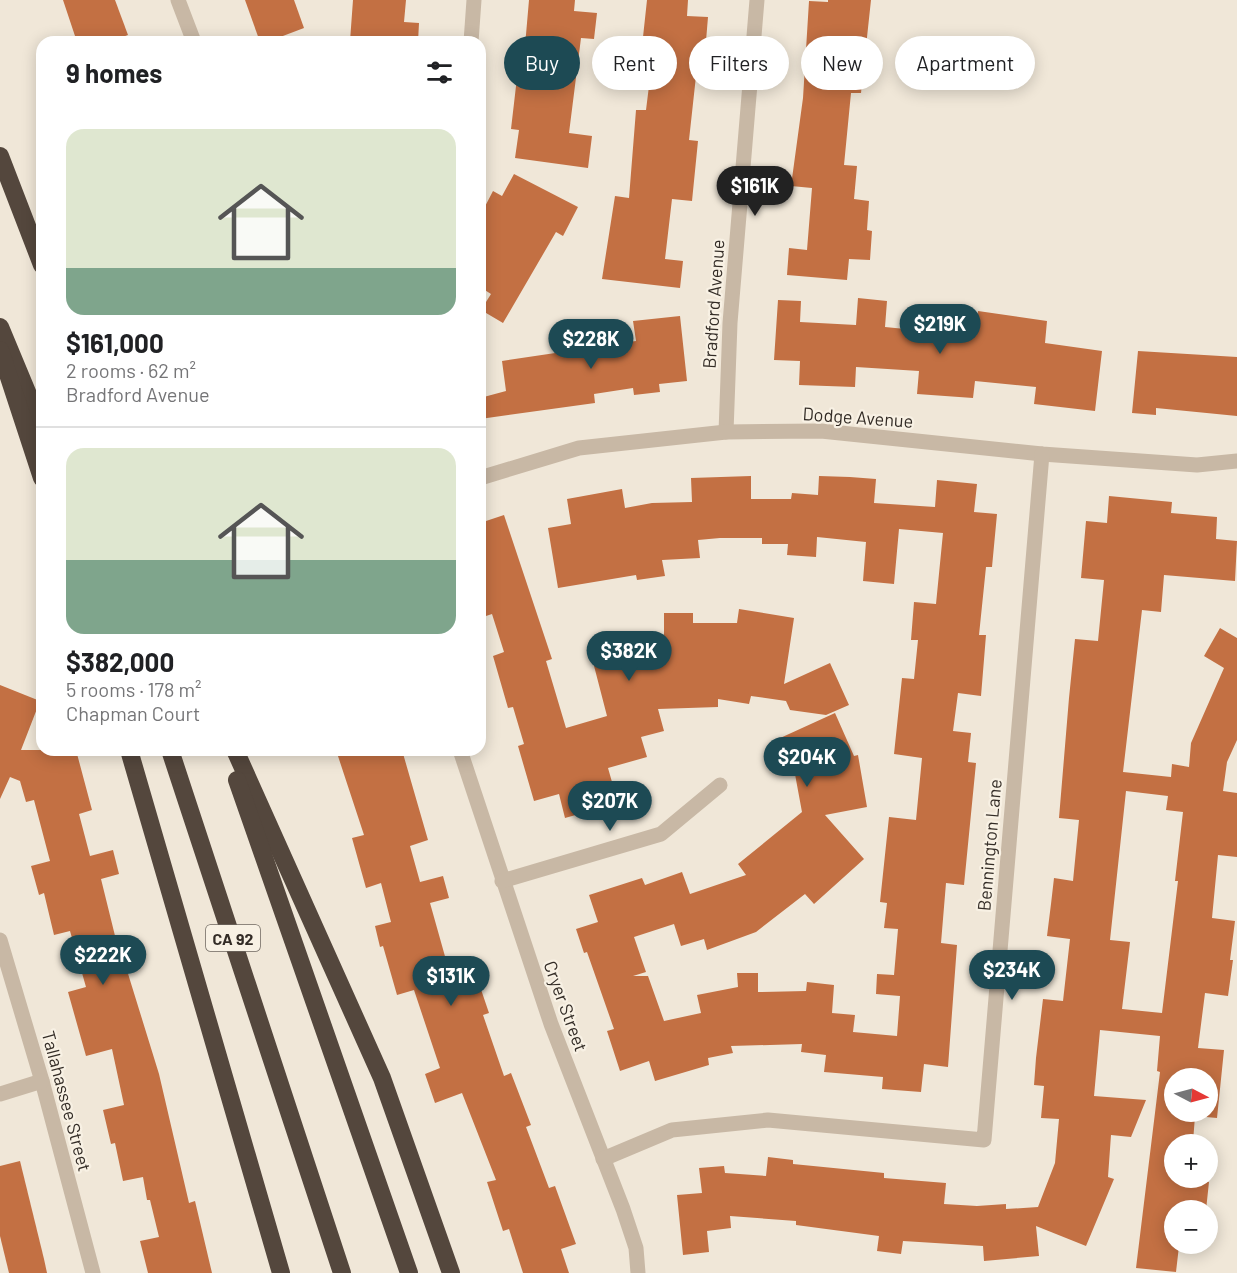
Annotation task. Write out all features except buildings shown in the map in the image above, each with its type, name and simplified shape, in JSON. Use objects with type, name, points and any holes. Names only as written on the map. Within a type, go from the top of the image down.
[{"type":"highway","points":[[0,156],[36,249]]},
{"type":"highway","points":[[0,327],[36,414]]},
{"type":"highway","points":[[0,350],[36,460]]},
{"type":"highway","points":[[131,756],[281,1273]]},
{"type":"highway","name":"CA 92","points":[[172,756],[342,1273]]},
{"type":"highway","name":"CA 92","points":[[228,756],[409,1273]]},
{"type":"highway","points":[[238,756],[382,1078],[451,1273]]},
{"type":"street","points":[[178,0],[192,36]]},
{"type":"street","points":[[471,36],[474,0]]},
{"type":"street","name":"Bradford Avenue","points":[[726,432],[730,323],[757,0]]},
{"type":"street","name":"Dodge Avenue","points":[[486,475],[579,448],[726,432],[821,431],[1042,454],[1197,465],[1237,461]]},
{"type":"street","name":"Bennington Lane","points":[[603,1159],[672,1130],[768,1120],[984,1140],[1042,454]]},
{"type":"street","name":"Cryer Street","points":[[462,756],[551,1024],[636,1248],[638,1273]]},
{"type":"street","points":[[502,881],[661,834],[720,785]]},
{"type":"street","name":"Tallahassee Street","points":[[0,940],[42,1081],[93,1273]]},
{"type":"street","points":[[0,1094],[42,1081]]}]
